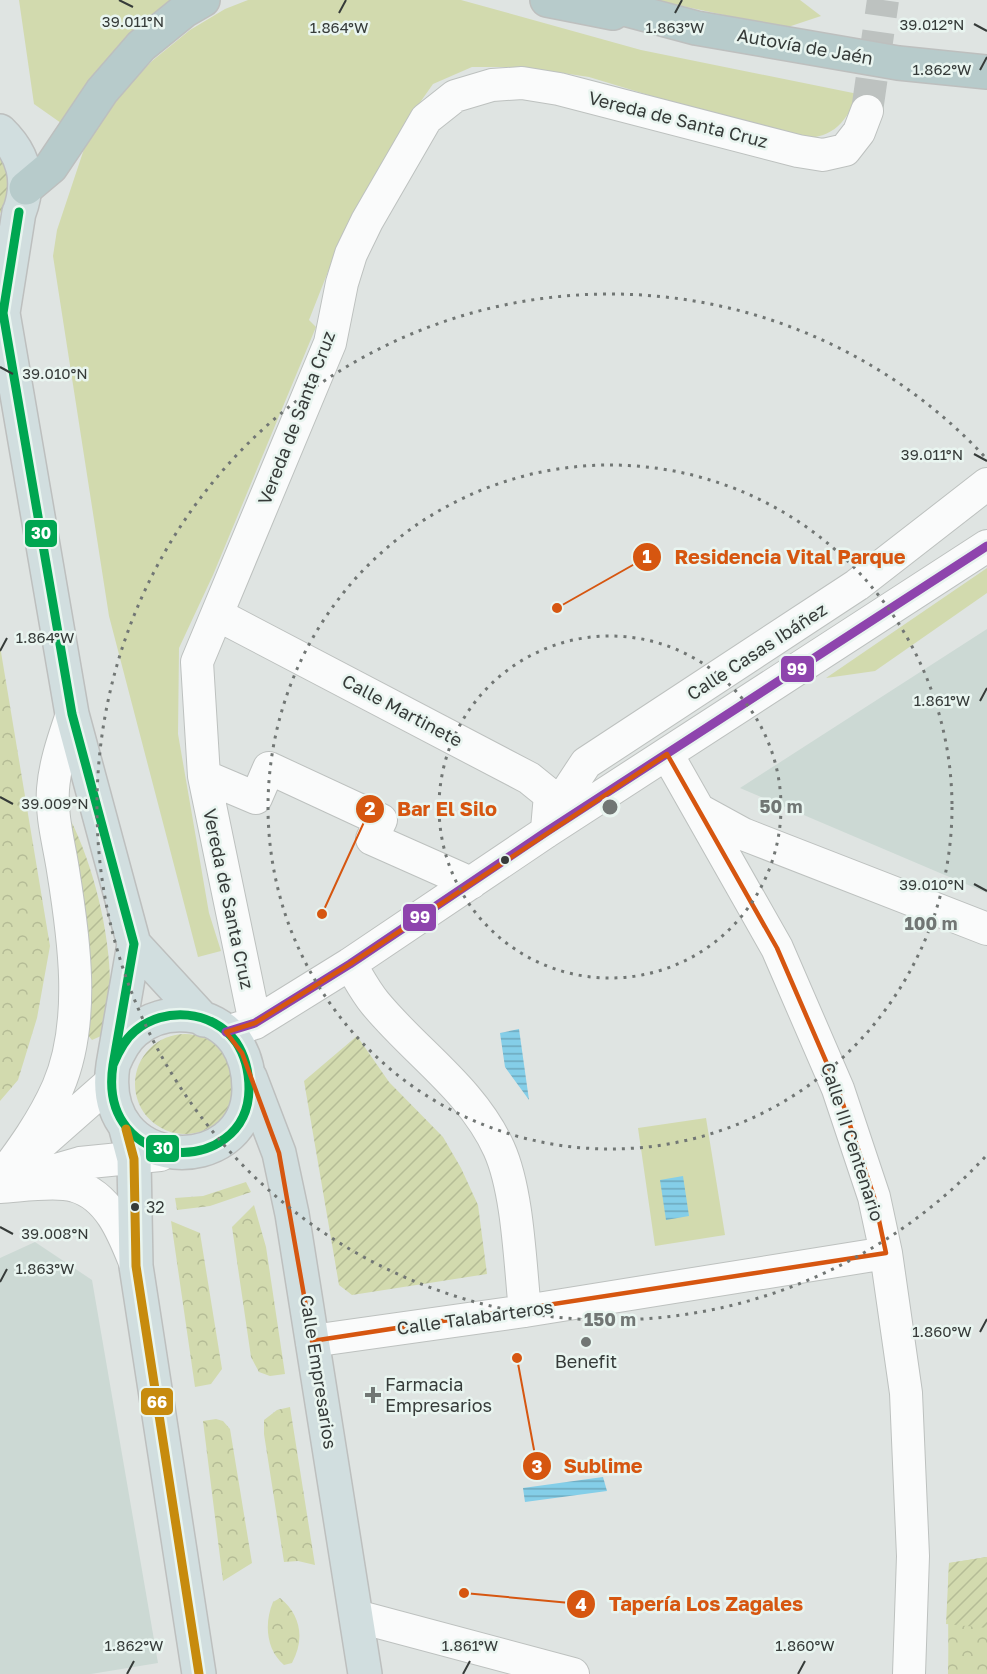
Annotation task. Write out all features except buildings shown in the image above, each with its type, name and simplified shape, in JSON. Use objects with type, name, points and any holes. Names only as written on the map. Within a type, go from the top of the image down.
[{"type":"highway","points":[[15,211],[51,167],[102,91],[141,46],[184,11],[204,0]]},
{"type":"highway","points":[[547,0],[696,28]]},
{"type":"highway","name":"Autovía de Jaén","points":[[591,0],[696,28],[898,63],[987,72]]},
{"type":"main road","points":[[0,131],[13,144],[23,165],[2,311],[72,714],[134,944],[111,1074],[114,1107],[130,1144],[136,1266],[199,1674]]},
{"type":"main road","points":[[130,1144],[146,1145],[174,1154],[194,1152],[214,1145],[231,1132],[243,1116],[249,1096],[249,1075],[242,1053],[228,1025],[134,944]]},
{"type":"main road","points":[[111,1074],[121,1047],[134,1031],[151,1020],[170,1015],[191,1015],[228,1025]]},
{"type":"main road","name":"Calle Empresarios","points":[[249,1075],[279,1153],[292,1214],[366,1674]]},
{"type":"street","name":"Vereda de Santa Cruz","points":[[228,1025],[204,776],[197,662],[330,343],[342,283],[351,254],[367,221],[426,119],[455,96],[492,85],[522,83],[559,89],[798,151],[823,154],[844,150],[859,132],[867,111]]},
{"type":"street","name":"Calle Casas Ibáñez","points":[[546,832],[559,804],[586,763],[857,585],[987,484]]},
{"type":"street","name":"Calle Casas Ibáñez","points":[[228,1025],[350,964],[546,832],[987,546]]},
{"type":"street","name":"Calle Martinete","points":[[218,615],[529,778],[550,795],[546,832]]},
{"type":"street","points":[[0,1184],[37,1129],[59,1085],[72,1031],[75,969],[72,927],[54,818],[53,790],[59,753],[72,714]]},
{"type":"street","name":"Calle III Centenario","points":[[667,754],[777,948],[838,1089],[873,1197],[886,1253],[906,1393],[911,1466],[913,1556],[909,1674]]},
{"type":"street","points":[[204,776],[256,798],[269,768],[381,820],[372,839],[471,883]]},
{"type":"street","points":[[701,811],[743,834],[987,929]]},
{"type":"street","points":[[350,964],[374,1001],[457,1088],[479,1115],[499,1150],[511,1197],[525,1311]]},
{"type":"street","points":[[0,1184],[111,1074]]},
{"type":"street","points":[[0,1184],[80,1163],[130,1144]]},
{"type":"street","points":[[0,1184],[75,1186],[98,1198],[112,1214],[136,1266]]},
{"type":"street","name":"Calle Talabarteros","points":[[312,1341],[525,1311],[886,1253]]},
{"type":"street","points":[[356,1616],[573,1674]]},
{"type":"highlighted area","points":[[667,754],[777,948],[838,1089],[874,1197],[886,1253],[312,1341],[279,1153],[242,1053],[226,1032],[255,1023],[350,964]]},
{"type":"shaded area","points":[[987,629],[987,893],[740,788]]},
{"type":"shaded area","points":[[35,1242],[92,1280],[158,1663],[91,1674],[0,1674],[0,1258]]},
{"type":"green space","points":[[19,0],[179,0],[129,43],[101,71],[61,123],[34,104]]},
{"type":"green space","points":[[248,0],[461,0],[641,50],[858,94],[847,115],[835,129],[818,137],[794,139],[589,77],[523,67],[472,67],[433,84],[407,121],[342,236],[309,320],[316,327],[213,575],[179,648],[178,734],[209,913],[221,951],[198,957],[109,616],[53,256],[57,230],[84,149],[119,96],[152,61],[190,30],[225,9]]},
{"type":"green space","points":[[654,0],[800,0],[821,16],[785,28]]},
{"type":"green space","points":[[0,146],[13,172],[6,207],[0,213]]},
{"type":"green space","points":[[987,568],[987,593],[875,671],[826,678]]},
{"type":"green space","points":[[0,646],[50,946],[37,1018],[18,1080],[0,1101]]},
{"type":"green space","points":[[70,819],[88,862],[95,886],[109,962],[108,1016],[101,1036],[92,1040],[86,1033]]},
{"type":"green space","points":[[185,1034],[213,1042],[227,1056],[235,1084],[227,1112],[213,1126],[185,1134],[157,1126],[143,1112],[135,1084],[143,1056],[157,1042]]},
{"type":"green space","points":[[357,1036],[389,1082],[443,1137],[461,1168],[478,1205],[487,1274],[352,1295],[339,1285],[304,1081]]},
{"type":"green space","points":[[706,1118],[725,1235],[655,1246],[638,1128]]},
{"type":"green space","points":[[246,1182],[251,1192],[210,1206],[177,1210],[175,1198],[203,1196]]},
{"type":"green space","points":[[254,1205],[266,1247],[285,1374],[270,1376],[259,1372],[251,1357],[232,1227]]},
{"type":"green space","points":[[171,1221],[200,1233],[222,1369],[211,1384],[195,1387]]},
{"type":"green space","points":[[290,1407],[315,1565],[298,1561],[284,1562],[264,1434],[264,1420],[277,1410]]},
{"type":"green space","points":[[216,1419],[223,1421],[230,1429],[252,1563],[223,1581],[203,1421]]},
{"type":"green space","points":[[987,1557],[987,1674],[948,1674],[949,1563]]},
{"type":"green space","points":[[987,1557],[987,1628],[946,1624],[949,1563]]},
{"type":"green space","points":[[280,1598],[293,1612],[299,1628],[299,1645],[296,1654],[292,1663],[284,1665],[273,1652],[268,1636],[270,1610],[273,1602]]},
{"type":"water","points":[[519,1029],[529,1100],[505,1067],[500,1033]]},
{"type":"water","points":[[683,1176],[689,1216],[666,1220],[660,1180]]},
{"type":"water","points":[[603,1477],[607,1491],[525,1502],[523,1488]]},
{"type":"tunnel","points":[[867,111],[883,0]]},
{"type":"transit line","name":"30","points":[[19,212],[3,313],[72,714],[134,944],[113,1065],[114,1101],[127,1128],[148,1145],[174,1152],[201,1150],[225,1139],[242,1118],[249,1089],[245,1059],[236,1042],[215,1023],[188,1015],[174,1015],[147,1023],[128,1038],[113,1065]]},
{"type":"transit line","name":"99","points":[[226,1032],[255,1023],[350,964],[546,832],[987,546]]},
{"type":"transit line","name":"66","points":[[126,1129],[134,1159],[136,1266],[199,1674]]},
{"type":"place","name":"Residencia Vital Parque","points":[[557,608]]},
{"type":"place","name":"Bar El Silo","points":[[322,914]]},
{"type":"place","name":"32","points":[[135,1207]]},
{"type":"place","name":"Benefit","points":[[586,1342]]},
{"type":"place","name":"Sublime","points":[[517,1358]]},
{"type":"place","name":"Farmacia Empresarios","points":[[373,1395]]},
{"type":"place","name":"Tapería Los Zagales","points":[[464,1593]]}]
